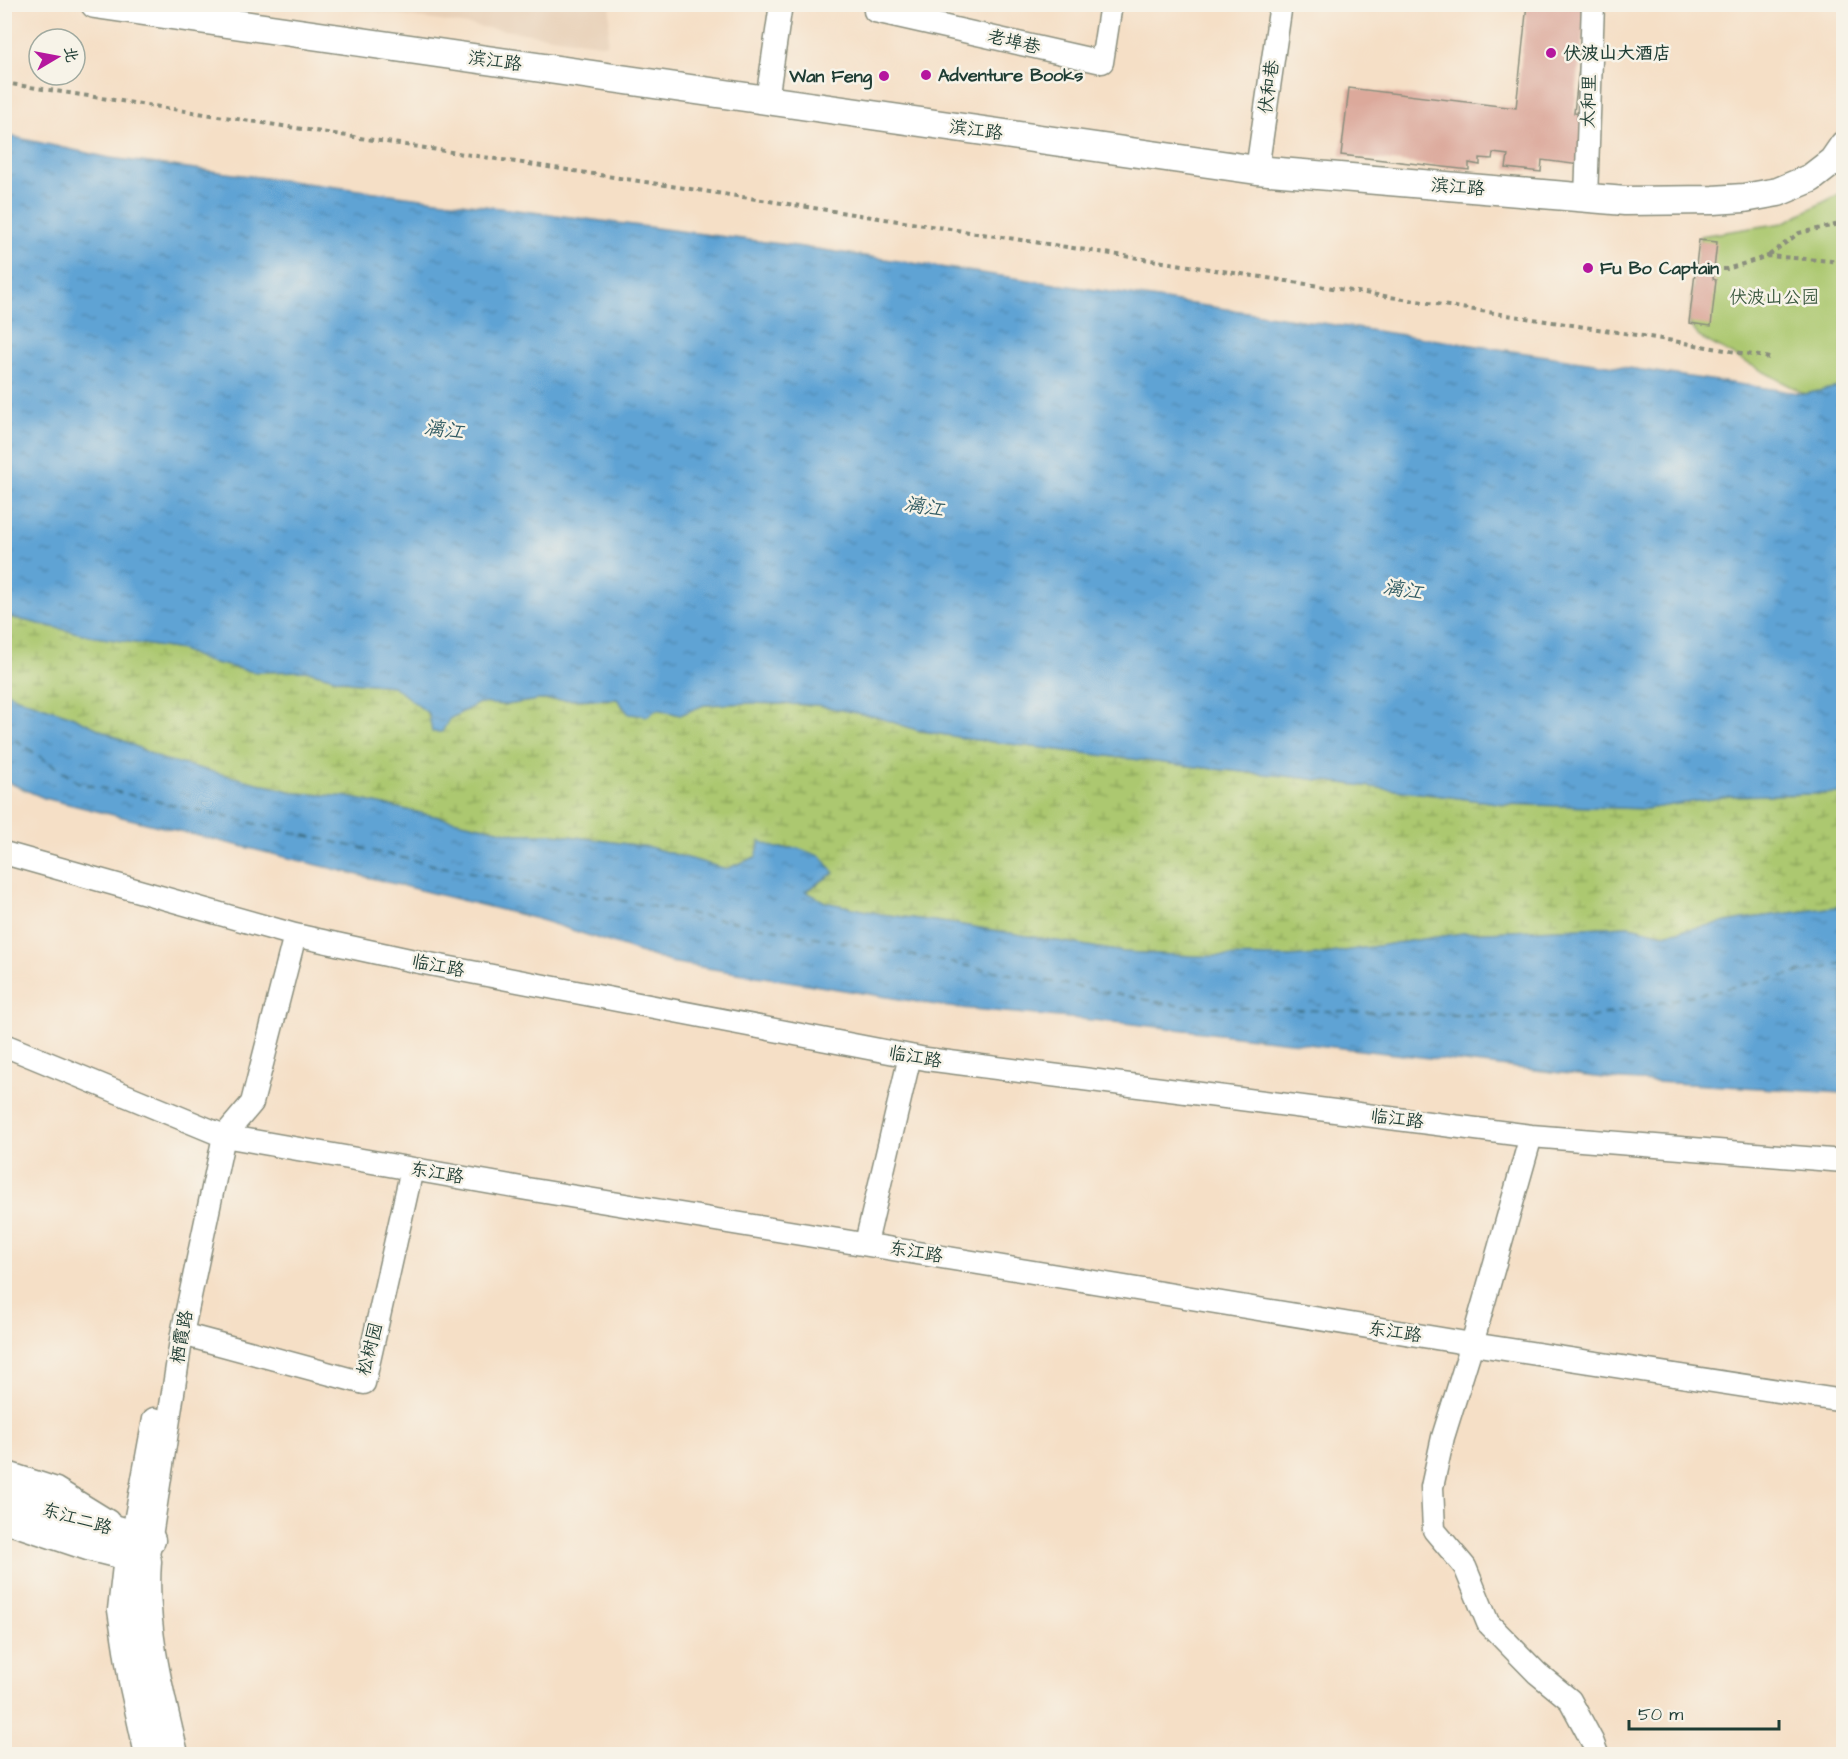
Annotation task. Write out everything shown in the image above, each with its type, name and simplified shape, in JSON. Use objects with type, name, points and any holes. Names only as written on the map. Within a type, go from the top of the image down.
[{"type":"main road","name":"滨江路","points":[[95,4],[1257,170],[1586,198],[1683,201],[1744,198],[1778,192],[1810,178],[1833,161],[1844,145]]},
{"type":"main road","name":"东江二路","points":[[4,1497],[140,1549]]},
{"type":"main road","name":"东江二路","points":[[4,1518],[140,1549]]},
{"type":"main road","name":"栖霞路","points":[[140,1549],[122,1610],[133,1682],[149,1755]]},
{"type":"main road","name":"栖霞路","points":[[140,1549],[149,1632],[174,1755]]},
{"type":"street","points":[[767,100],[781,4]]},
{"type":"street","name":"老埠巷","points":[[876,4],[875,11],[1102,62],[1111,4]]},
{"type":"street","name":"伏和巷","points":[[1257,170],[1281,4]]},
{"type":"street","name":"太和里","points":[[1586,198],[1593,4]]},
{"type":"street","name":"临江路","points":[[4,853],[295,935],[418,962],[910,1056],[1531,1136],[1844,1161]]},
{"type":"street","name":"栖霞路","points":[[140,1549],[217,1132],[252,1103],[295,935]]},
{"type":"street","name":"东江路","points":[[4,1045],[217,1132],[412,1169],[1472,1344],[1844,1401]]},
{"type":"street","points":[[866,1244],[910,1056]]},
{"type":"street","name":"栖霞路","points":[[140,1549],[182,1334],[217,1132]]},
{"type":"street","points":[[1531,1136],[1443,1437],[1432,1487],[1434,1530],[1464,1567],[1488,1623],[1537,1673],[1570,1700],[1597,1755]]},
{"type":"street","name":"松树园","points":[[182,1334],[364,1383],[412,1169]]},
{"type":"street","points":[[4,1472],[56,1490],[140,1549]]},
{"type":"path","points":[[4,83],[1656,338],[1770,358]]},
{"type":"path","points":[[1714,269],[1727,269],[1768,256],[1799,233],[1844,223]]},
{"type":"path","points":[[1768,256],[1844,262]]},
{"type":"shaded area","points":[[611,4],[607,45],[328,5]]},
{"type":"green space","name":"伏波山公园","points":[[1843,192],[1843,386],[1805,394],[1699,337],[1689,323],[1700,236],[1783,223]]},
{"type":"green space","points":[[5,616],[96,637],[182,650],[206,661],[254,672],[308,671],[350,682],[394,686],[429,714],[433,732],[449,719],[479,703],[506,705],[538,700],[617,699],[629,714],[657,709],[680,715],[704,705],[750,703],[817,705],[877,717],[917,730],[969,739],[1505,804],[1646,809],[1730,796],[1843,793],[1843,906],[1743,919],[1663,934],[1630,926],[1463,933],[1318,955],[1289,957],[1192,956],[1123,952],[881,914],[825,902],[805,892],[834,873],[797,848],[776,848],[726,869],[649,847],[554,834],[516,834],[348,797],[297,793],[162,759],[69,715],[17,698],[5,691]]},
{"type":"water","name":"漓江","points":[[5,135],[110,158],[796,246],[1805,394],[1843,386],[1843,793],[1730,796],[1646,809],[1505,804],[969,739],[917,730],[877,717],[817,705],[750,703],[704,705],[680,715],[657,709],[648,716],[629,714],[617,699],[538,700],[506,705],[479,703],[449,719],[442,732],[432,732],[429,714],[393,686],[350,682],[308,671],[254,672],[206,661],[182,650],[96,637],[5,616]]},
{"type":"water","points":[[5,691],[17,698],[69,715],[162,759],[297,793],[348,797],[516,834],[554,834],[649,847],[726,869],[756,857],[760,841],[776,848],[797,848],[822,857],[834,873],[805,891],[825,902],[881,914],[1123,952],[1192,956],[1289,957],[1318,955],[1463,933],[1630,926],[1663,934],[1743,919],[1843,906],[1843,1093],[1622,1080],[1124,1023],[949,1007],[670,962],[538,919],[44,798],[5,781]]},
{"type":"building","name":"伏波山大酒店","points":[[1527,4],[1586,7],[1574,113],[1586,115],[1580,165],[1542,160],[1541,172],[1506,168],[1508,155],[1493,153],[1492,159],[1480,158],[1480,165],[1469,163],[1469,170],[1341,155],[1349,88],[1516,108]]},
{"type":"building","points":[[1699,240],[1717,242],[1711,326],[1689,323]]},
{"type":"ferry route","points":[[4,732],[79,783],[438,866],[1180,1006],[1583,1019],[1844,963]]},
{"type":"place","name":"伏波山大酒店","points":[[1551,53]]},
{"type":"place","name":"Adventure Books","points":[[926,75]]},
{"type":"place","name":"Wan Feng","points":[[884,76]]},
{"type":"place","name":"Fu Bo Captain","points":[[1588,268]]}]
